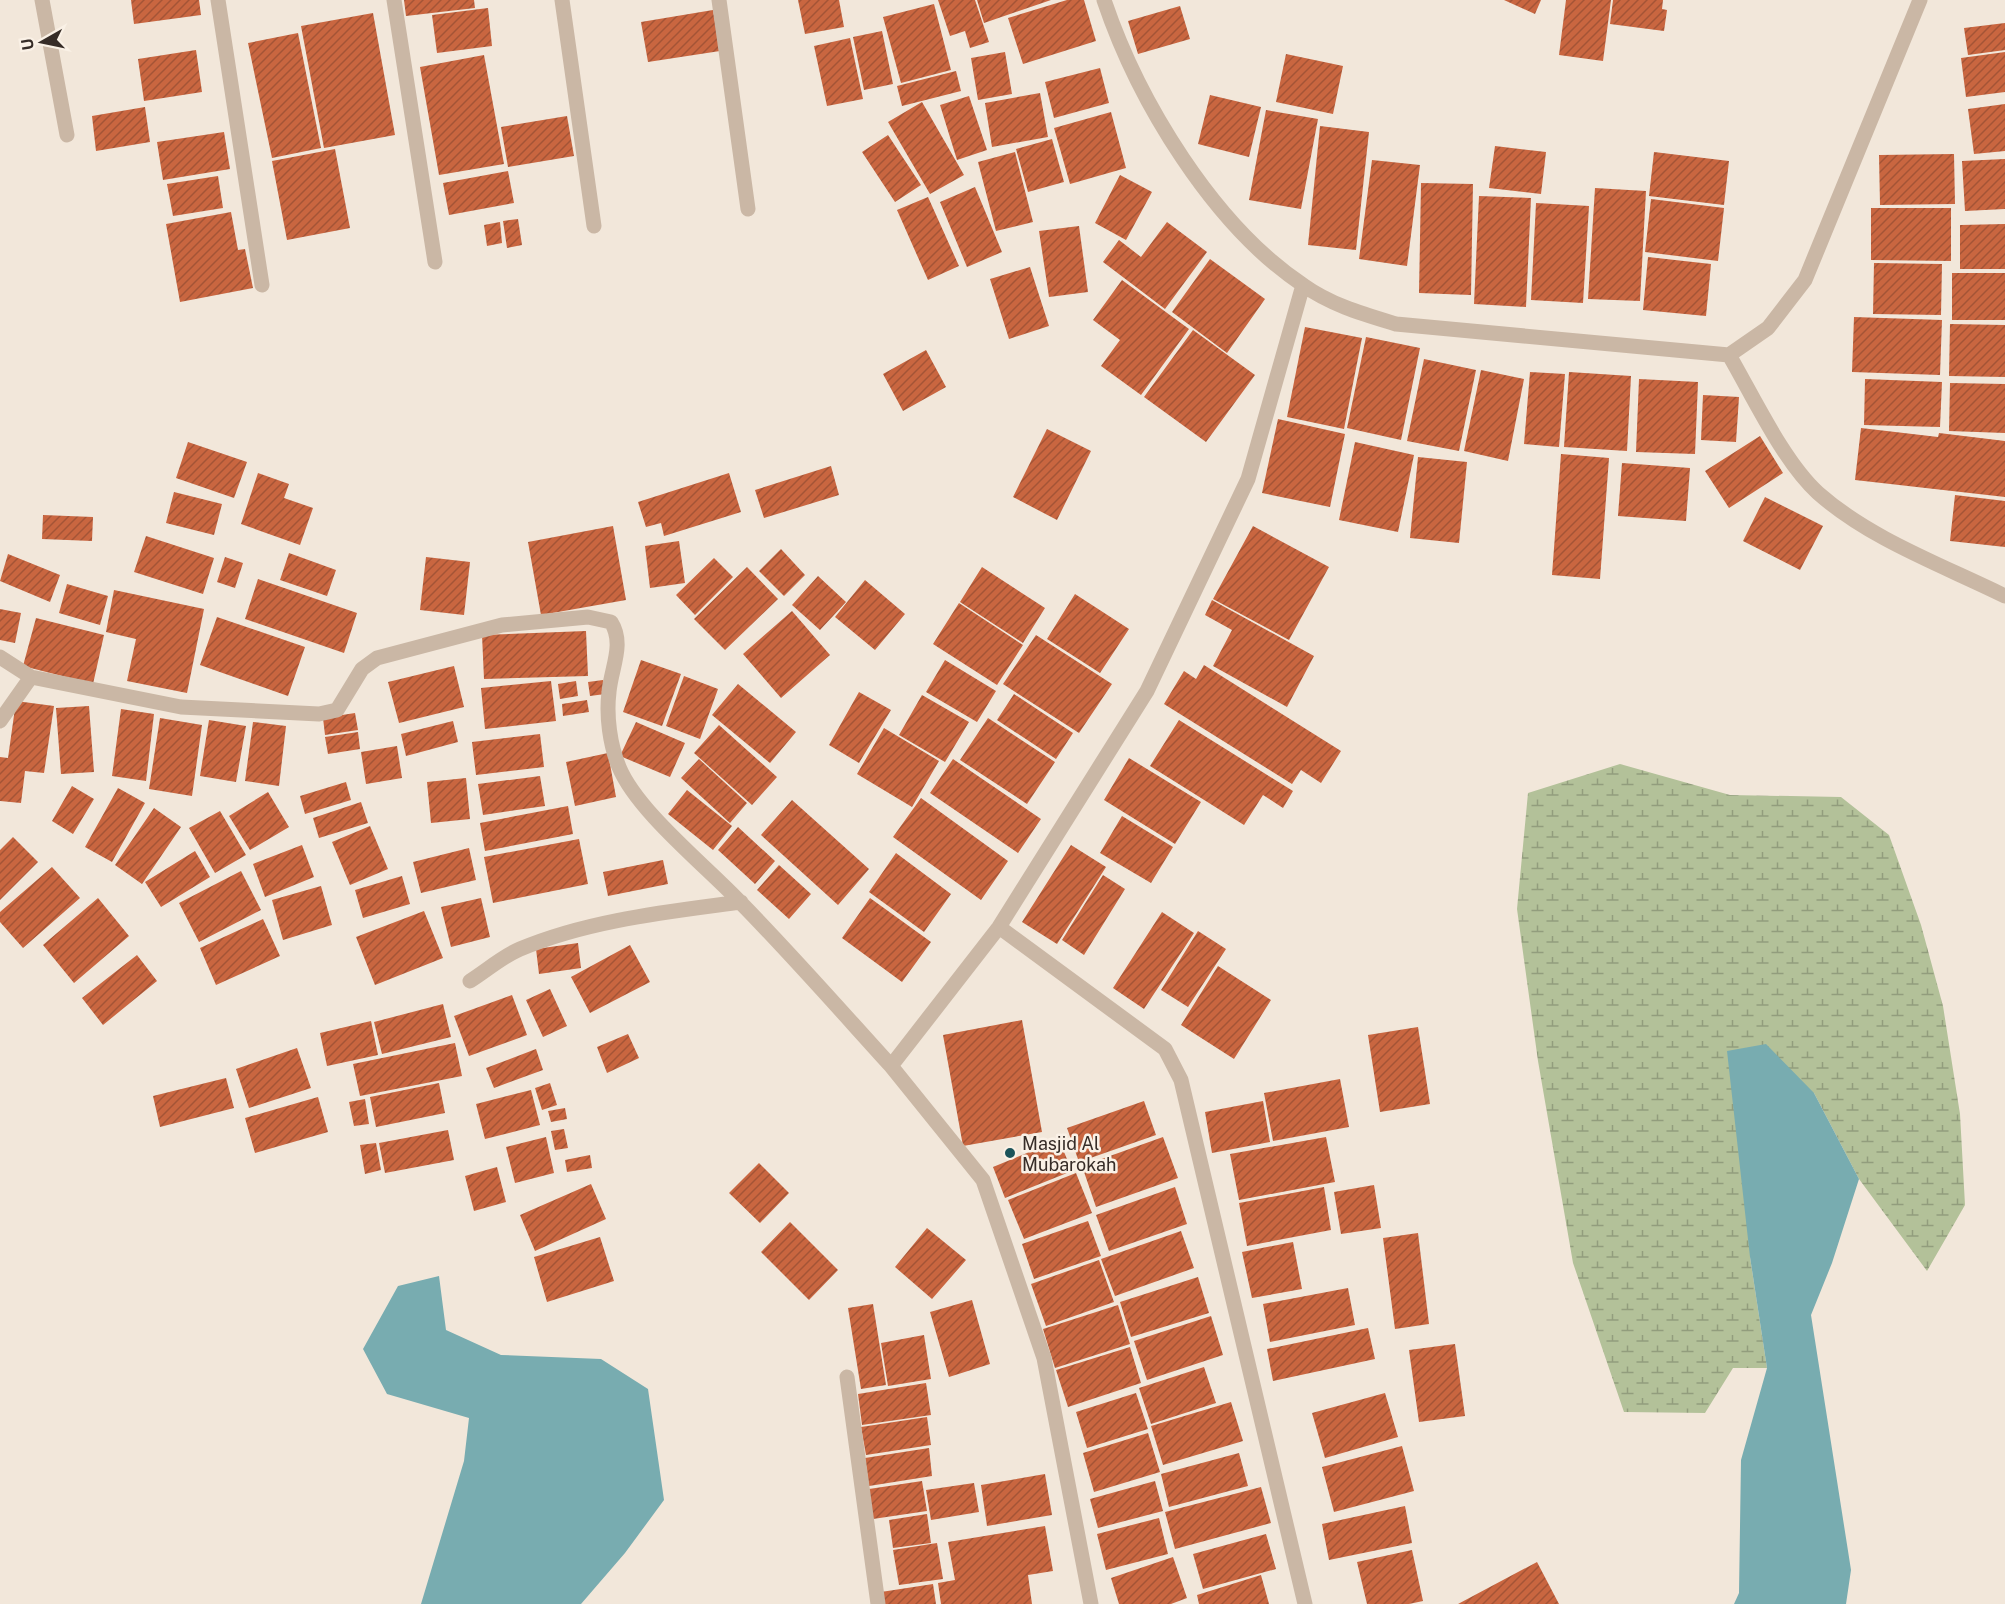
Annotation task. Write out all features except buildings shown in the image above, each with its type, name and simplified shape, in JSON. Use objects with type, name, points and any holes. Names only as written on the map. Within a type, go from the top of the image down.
[{"type":"street","points":[[42,0],[67,135]]},
{"type":"street","points":[[218,0],[262,285]]},
{"type":"street","points":[[394,0],[435,262]]},
{"type":"street","points":[[562,0],[594,226]]},
{"type":"street","points":[[719,0],[748,209]]},
{"type":"street","points":[[1104,0],[1115,33],[1150,105],[1202,185],[1241,233],[1303,285],[1351,311],[1396,324],[1729,355],[1768,328],[1804,280],[1920,0]]},
{"type":"street","points":[[891,1066],[999,927],[1147,691],[1248,479],[1303,285]]},
{"type":"street","points":[[1729,355],[1785,451],[1816,491],[1857,523],[2005,596]]},
{"type":"street","points":[[0,657],[32,677],[182,707],[319,714],[337,711],[362,669],[377,658],[502,625],[600,618],[610,622],[617,632],[617,650],[609,692],[608,719],[619,767],[634,795],[741,902],[891,1066],[982,1180],[1044,1358],[1091,1604]]},
{"type":"street","points":[[0,721],[32,677]]},
{"type":"street","points":[[470,981],[518,950],[560,937],[648,915],[741,902]]},
{"type":"street","points":[[999,927],[1165,1049],[1174,1064],[1181,1080],[1305,1604]]},
{"type":"street","points":[[847,1377],[878,1604]]},
{"type":"green space","points":[[1620,764],[1730,795],[1841,797],[1889,835],[1921,925],[1943,1006],[1960,1114],[1965,1205],[1927,1271],[1859,1179],[1814,1093],[1750,1257],[1767,1368],[1733,1368],[1705,1413],[1624,1412],[1573,1263],[1538,1061],[1517,909],[1528,793]]},
{"type":"water","points":[[1766,1044],[1814,1093],[1859,1179],[1832,1263],[1811,1315],[1851,1570],[1846,1604],[1734,1604],[1739,1593],[1741,1460],[1767,1368],[1750,1257],[1727,1051]]},
{"type":"water","points":[[439,1276],[446,1330],[501,1355],[601,1359],[648,1389],[664,1500],[625,1553],[581,1604],[421,1604],[464,1461],[469,1418],[387,1394],[363,1349],[398,1286]]},
{"type":"place","name":"Masjid Al Mubarokah","points":[[1010,1153]]}]
